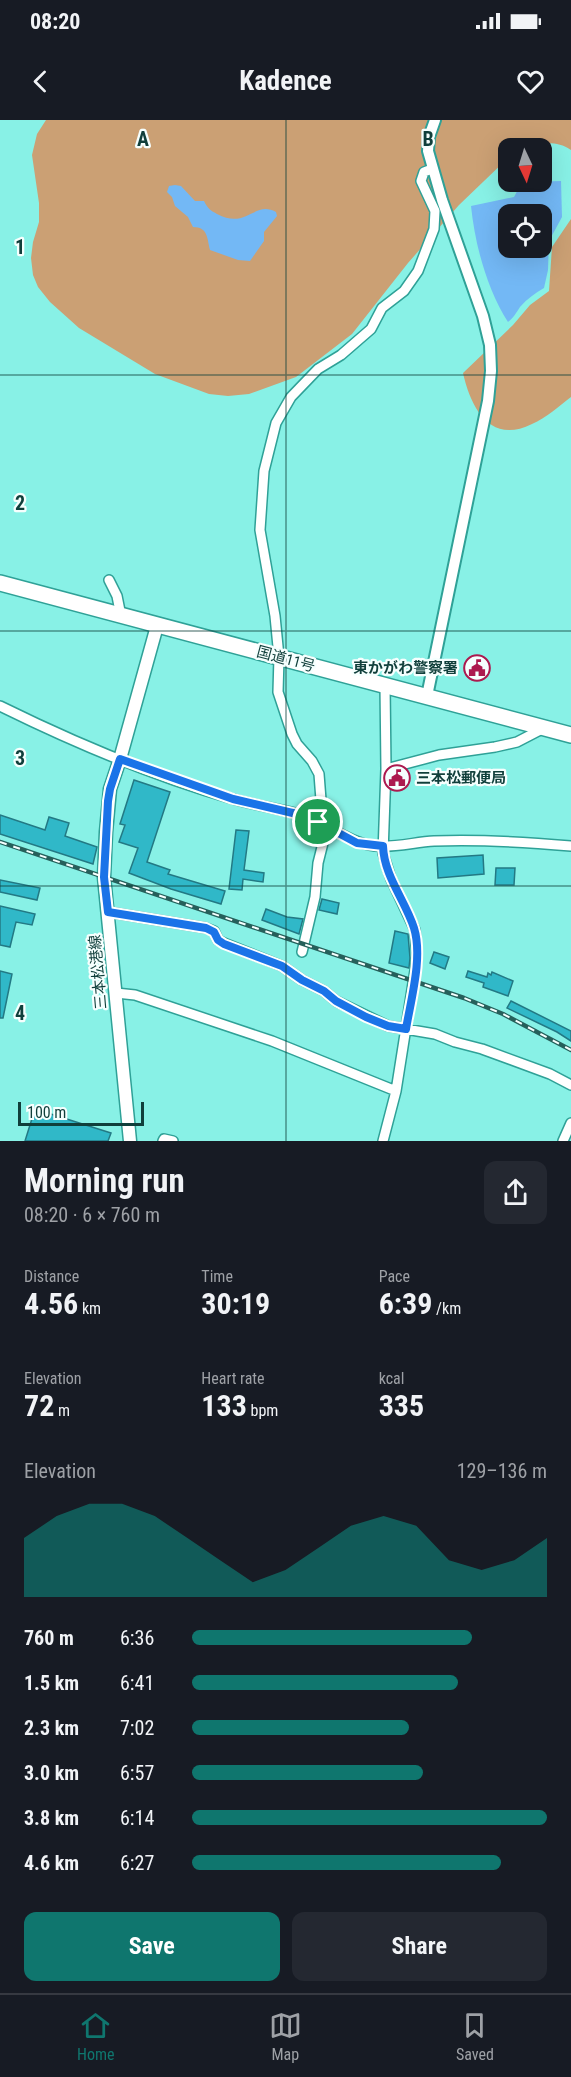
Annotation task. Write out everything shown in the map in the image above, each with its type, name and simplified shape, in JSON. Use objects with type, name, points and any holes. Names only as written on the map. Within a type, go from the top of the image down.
[{"type":"highway","name":"国道11号","points":[[0,583],[571,735]]},
{"type":"main road","name":"三本松港線","points":[[130,1141],[104,877],[110,789],[157,626]]},
{"type":"street","points":[[427,696],[488,401],[491,371],[490,345],[483,316],[432,169],[428,151],[429,137],[435,120]]},
{"type":"street","points":[[302,952],[315,897],[322,825],[320,781],[316,767],[297,744],[287,722],[279,692],[279,657],[275,616],[260,530],[264,471],[276,423],[291,397],[318,369],[341,355],[371,328],[382,308],[404,291],[418,271],[434,229],[435,212],[421,181],[424,172],[432,169]]},
{"type":"street","points":[[109,580],[117,596],[121,616]]},
{"type":"street","points":[[383,1141],[396,1091],[417,958],[415,930],[391,879],[383,846],[386,769],[385,685]]},
{"type":"street","points":[[0,706],[57,734],[120,759],[233,799],[297,814],[357,843],[383,846],[432,841],[512,840],[571,846]]},
{"type":"street","points":[[386,769],[439,755],[517,742],[544,728]]},
{"type":"street","points":[[108,912],[206,928],[214,932],[218,940],[224,944],[282,966],[302,980],[324,991],[336,1001],[366,1017],[388,1026],[435,1034],[482,1049],[550,1074],[571,1085]]},
{"type":"street","points":[[116,993],[135,995],[272,1041],[396,1091]]},
{"type":"street","points":[[563,1141],[571,1123]]},
{"type":"street","points":[[164,1141],[164,1139],[173,1141]]},
{"type":"shaded area","points":[[46,120],[571,120],[571,150],[552,144],[552,138],[498,138],[498,168],[459,205],[408,263],[352,334],[296,377],[249,394],[228,396],[209,394],[155,374],[79,328],[50,302],[38,287],[33,275],[31,258],[39,222],[39,203],[32,155],[37,134]]},
{"type":"shaded area","points":[[571,219],[571,397],[532,424],[505,430],[485,420],[477,410],[463,373],[513,325],[530,305],[549,291],[552,247]]},
{"type":"water","points":[[552,181],[561,181],[562,217],[552,235],[552,204],[498,204],[498,258],[548,258],[544,288],[525,301],[508,322],[483,266],[471,206],[514,197],[517,192],[552,192]]},
{"type":"water","points":[[169,186],[181,186],[195,201],[204,201],[211,210],[227,218],[236,219],[268,209],[276,212],[277,216],[264,232],[264,241],[250,261],[238,260],[210,250],[204,231],[193,227],[188,217],[175,206],[172,197],[167,192]]},
{"type":"building","points":[[134,780],[170,792],[147,862],[170,870],[168,874],[225,891],[221,904],[129,873],[138,848],[119,842],[125,825],[120,824]]},
{"type":"building","points":[[0,815],[45,830],[49,817],[69,823],[65,836],[97,847],[93,864],[0,834]]},
{"type":"building","points":[[236,830],[249,831],[244,870],[264,873],[263,882],[243,879],[242,890],[229,889]]},
{"type":"building","points":[[483,855],[484,874],[438,878],[437,858]]},
{"type":"building","points":[[496,868],[515,868],[514,885],[495,885]]},
{"type":"building","points":[[0,880],[40,888],[37,900],[0,892]]},
{"type":"building","points":[[322,899],[339,903],[337,914],[319,910]]},
{"type":"building","points":[[0,906],[35,914],[32,925],[16,922],[10,947],[0,945]]},
{"type":"building","points":[[266,909],[287,917],[303,919],[299,934],[262,920]]},
{"type":"building","points":[[395,931],[408,934],[409,968],[389,963]]},
{"type":"building","points":[[434,952],[449,957],[445,969],[430,963]]},
{"type":"building","points":[[0,971],[12,974],[3,1018],[0,1018]]},
{"type":"building","points":[[468,971],[487,977],[488,973],[491,975],[492,972],[513,981],[508,996],[483,987],[484,983],[466,977]]},
{"type":"building","points":[[511,1001],[571,1031],[571,1041],[507,1008]]},
{"type":"building","points":[[35,1109],[111,1133],[108,1141],[25,1141]]},
{"type":"railway","points":[[0,842],[464,998],[503,1014],[571,1050]]},
{"type":"place","name":"東かがわ警察署","points":[[477,668]]},
{"type":"place","name":"三本松郵便局","points":[[397,778]]},
{"type":"route","points":[[120,759],[233,799],[297,814],[318,822],[357,843],[383,846],[391,879],[415,930],[417,958],[406,1029],[388,1026],[366,1017],[293,975],[282,966],[224,944],[218,940],[214,932],[206,928],[108,912],[104,877],[108,801],[120,759]]}]
